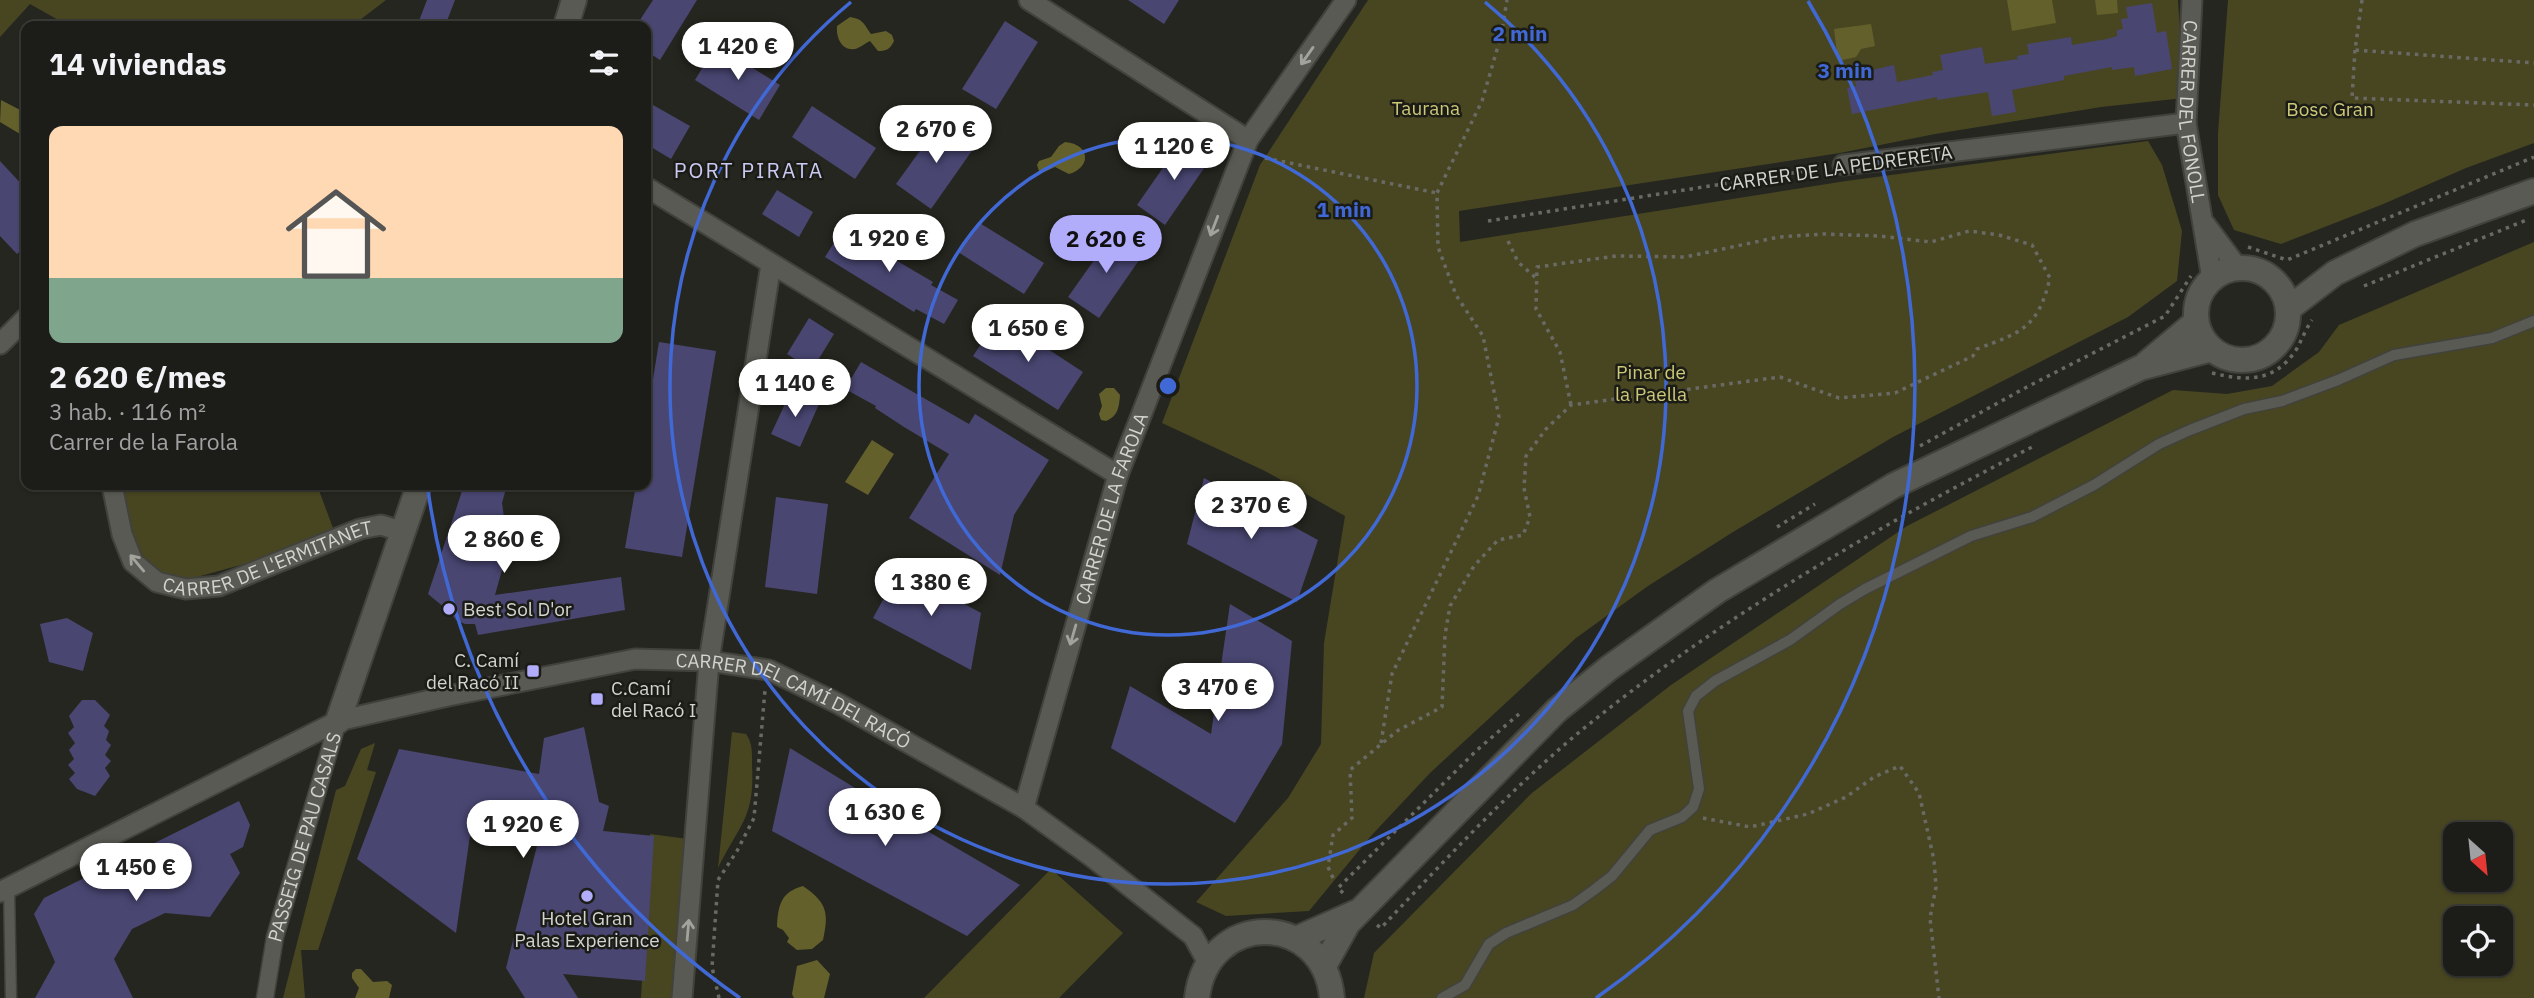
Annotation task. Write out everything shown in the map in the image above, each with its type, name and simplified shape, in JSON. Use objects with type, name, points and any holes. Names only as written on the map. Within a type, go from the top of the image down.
[{"type":"street","points":[[568,21],[574,0]]},
{"type":"street","points":[[1029,0],[1248,139]]},
{"type":"street","name":"CARRER DE LA FAROLA","points":[[1024,808],[1118,475],[1248,139],[1346,0]]},
{"type":"street","name":"CARRER DEL FONOLL","points":[[2192,0],[2186,123],[2204,223],[2204,272]]},
{"type":"street","name":"CARRER DE LA PEDRERETA","points":[[1843,165],[2186,123]]},
{"type":"street","points":[[651,190],[1118,475]]},
{"type":"street","points":[[2288,309],[2335,273],[2416,234],[2534,191]]},
{"type":"street","name":"CARRER DEL FONOLL","points":[[2204,223],[2240,258]]},
{"type":"street","points":[[2140,369],[2209,360],[2256,358],[2270,351],[2281,339],[2287,325],[2286,298],[2274,280],[2251,268],[2240,258],[2225,271],[2204,272],[2202,291],[2196,306],[2196,322],[2209,360]]},
{"type":"street","points":[[682,998],[709,661],[771,264]]},
{"type":"street","points":[[2274,280],[2335,273]]},
{"type":"street","points":[[1324,966],[1354,916],[1557,710],[1609,668],[1717,591],[1893,486],[2140,369],[2196,322]]},
{"type":"street","points":[[0,344],[21,323]]},
{"type":"street","name":"CARRER DE L'ERMITANET","points":[[113,490],[122,534],[133,562],[157,582],[186,589],[219,586],[360,529],[381,525],[404,532]]},
{"type":"street","name":"PASSEIG DE PAU CASALS","points":[[264,998],[275,937],[338,721],[417,490]]},
{"type":"street","name":"CARRER DEL CAMÍ DEL RACÓ","points":[[3,885],[338,721],[635,659],[709,661],[769,670],[839,704],[1024,808],[1193,936],[1208,963]]},
{"type":"street","points":[[1296,939],[1354,916]]},
{"type":"street","points":[[1197,998],[1202,974],[1208,963],[1228,943],[1241,936],[1269,932],[1296,939],[1312,950],[1329,976],[1332,998]]},
{"type":"street","name":"CARRER DEL CAMÍ DEL RACÓ","points":[[1193,936],[1228,943]]},
{"type":"lane","points":[[1442,998],[1465,985],[1489,944],[1506,933],[1584,898],[1612,876],[1650,830],[1674,821],[1693,807],[1699,789],[1688,711],[1696,696],[1715,681],[1790,640],[1865,589],[1971,536],[2032,517],[2094,485],[2158,444],[2244,409],[2305,393],[2394,355],[2492,338],[2534,321]]},
{"type":"lane","points":[[3,885],[11,998]]},
{"type":"path","points":[[1381,745],[1392,674],[1478,496],[1499,417],[1483,336],[1456,295],[1438,247],[1437,193],[1482,101],[1501,36],[1507,0]]},
{"type":"path","points":[[2362,0],[2352,99],[2534,104]]},
{"type":"path","points":[[2355,50],[2534,63]]},
{"type":"path","points":[[2240,258],[2250,247],[2270,257],[2287,260],[2534,157]]},
{"type":"path","points":[[1265,158],[1437,193]]},
{"type":"path","name":"CARRER DE LA PEDRERETA","points":[[1488,221],[1843,165]]},
{"type":"path","points":[[2356,290],[2534,217]]},
{"type":"path","points":[[1333,878],[1328,867],[1333,835],[1352,818],[1350,770],[1397,731],[1442,707],[1445,635],[1450,606],[1474,566],[1498,540],[1523,535],[1530,517],[1524,488],[1526,456],[1546,429],[1571,405],[1780,377],[1839,398],[1895,393],[1973,356],[1977,349],[2021,332],[2044,304],[2050,278],[2032,246],[1999,235],[1969,231],[1931,243],[1879,236],[1824,234],[1779,237],[1685,257],[1616,256],[1537,267],[1536,309],[1560,352],[1571,405]]},
{"type":"path","points":[[1508,241],[1518,262],[1537,279]]},
{"type":"path","points":[[1915,449],[2025,388],[2165,316],[2181,293],[2204,272]]},
{"type":"path","points":[[2209,360],[2245,380],[2264,376],[2284,364],[2296,350],[2315,316]]},
{"type":"path","points":[[1519,714],[1477,750],[1338,888],[1354,916],[1381,928],[1474,829],[1576,735],[1676,657],[1834,558],[1964,482],[2035,446]]},
{"type":"path","points":[[1771,531],[1817,503]]},
{"type":"path","points":[[719,998],[712,967],[718,880],[754,818],[769,670]]},
{"type":"path","points":[[1686,813],[1750,827],[1808,814],[1846,797],[1874,778],[1900,766],[1919,793],[1934,860],[1936,887],[1930,918],[1939,998]]},
{"type":"green space","points":[[0,0],[386,0],[359,21],[60,21],[30,4],[0,37]]},
{"type":"green space","name":"Pinar de la Paella","points":[[1368,0],[2178,0],[2184,98],[2101,107],[1935,134],[1840,153],[1459,211],[1460,242],[1846,181],[2148,141],[2162,165],[2182,231],[2177,281],[2128,317],[1893,437],[1733,532],[1648,586],[1576,638],[1430,773],[1370,837],[1309,911],[1226,916],[1196,902],[1288,798],[1321,744],[1324,643],[1345,516],[1265,471],[1162,423],[1260,165]]},
{"type":"green space","name":"Bosc Gran","points":[[2228,0],[2534,0],[2534,143],[2281,244],[2234,230],[2218,195],[2218,133]]},
{"type":"green space","points":[[2534,242],[2534,998],[1364,998],[1374,953],[1532,793],[1671,685],[1907,526],[2173,390],[2227,394],[2272,386],[2319,352],[2339,325]]},
{"type":"green space","points":[[124,490],[319,490],[333,528],[273,556],[186,580],[151,571],[129,536]]},
{"type":"green space","points":[[732,732],[746,734],[750,742],[751,798],[744,820],[718,868]]},
{"type":"green space","points":[[375,743],[367,770],[376,772],[318,950],[301,950],[305,998],[283,998],[336,790],[345,786],[361,749]]},
{"type":"green space","points":[[650,834],[688,839],[675,998],[641,998]]},
{"type":"green space","points":[[1051,869],[1123,933],[1059,998],[924,998]]},
{"type":"shaded area","points":[[2007,0],[2052,0],[2056,23],[2012,31]]},
{"type":"shaded area","points":[[2095,0],[2117,0],[2118,13],[2097,15]]},
{"type":"shaded area","points":[[850,17],[861,21],[871,34],[886,31],[892,35],[894,41],[891,46],[878,51],[870,41],[855,49],[843,46],[837,35],[837,26]]},
{"type":"shaded area","points":[[1871,24],[1875,46],[1861,49],[1856,57],[1838,61],[1834,29]]},
{"type":"shaded area","points":[[1,100],[21,110],[21,135],[0,122]]},
{"type":"shaded area","points":[[1065,142],[1083,151],[1085,156],[1082,166],[1069,174],[1055,167],[1044,172],[1039,171],[1039,161],[1051,157]]},
{"type":"shaded area","points":[[1106,388],[1114,388],[1120,395],[1117,411],[1106,421],[1101,420],[1099,414],[1102,406],[1099,394]]},
{"type":"shaded area","points":[[872,440],[894,454],[868,495],[845,482]]},
{"type":"shaded area","points":[[803,886],[821,903],[826,922],[823,940],[812,949],[797,950],[787,942],[789,938],[783,930],[777,927],[782,900],[790,892]]},
{"type":"shaded area","points":[[817,960],[830,974],[824,998],[794,998],[792,994],[797,966]]},
{"type":"shaded area","points":[[361,969],[373,982],[387,981],[392,985],[389,998],[355,998],[359,988],[352,978],[352,973]]},
{"type":"building","points":[[427,0],[455,0],[447,21],[419,21]]},
{"type":"building","points":[[653,0],[697,0],[660,60],[651,54],[651,21],[639,21]]},
{"type":"building","points":[[1128,0],[1179,0],[1164,24]]},
{"type":"building","points":[[2152,3],[2157,33],[2166,31],[2172,69],[2135,76],[2134,67],[2112,70],[2112,67],[2064,76],[2064,80],[2012,90],[2016,112],[1992,116],[1988,92],[1937,100],[1937,97],[1852,114],[1847,88],[1856,86],[1854,74],[1894,65],[1897,82],[1933,75],[1932,72],[1943,70],[1940,55],[1982,47],[1985,64],[2018,59],[2017,56],[2029,54],[2027,44],[2071,37],[2072,45],[2107,39],[2117,36],[2117,30],[2123,29],[2121,19],[2128,18],[2126,7]]},
{"type":"building","points":[[1005,21],[1038,42],[996,109],[962,89]]},
{"type":"building","points":[[716,45],[780,85],[759,120],[695,80]]},
{"type":"building","points":[[651,104],[690,126],[671,159],[651,147]]},
{"type":"building","points":[[812,106],[876,148],[855,179],[792,137]]},
{"type":"building","points":[[942,120],[976,145],[931,209],[896,184]]},
{"type":"building","points":[[1183,139],[1211,158],[1165,225],[1137,205]]},
{"type":"building","points":[[0,161],[21,184],[21,250],[17,254],[0,236]]},
{"type":"building","points":[[777,190],[813,212],[799,237],[762,214]]},
{"type":"building","points":[[847,222],[891,249],[887,255],[958,300],[944,324],[916,309],[914,312],[825,257]]},
{"type":"building","points":[[978,222],[1044,263],[1024,294],[958,252]]},
{"type":"building","points":[[1114,232],[1144,253],[1099,318],[1068,297]]},
{"type":"building","points":[[999,317],[1083,372],[1058,410],[973,356]]},
{"type":"building","points":[[809,318],[834,334],[812,370],[787,354]]},
{"type":"building","points":[[659,342],[716,351],[682,557],[625,548],[635,490],[651,490],[651,391]]},
{"type":"building","points":[[861,362],[969,424],[975,414],[1049,460],[1014,515],[1000,575],[909,518],[949,454],[845,389]]},
{"type":"building","points":[[791,391],[819,404],[800,447],[771,434]]},
{"type":"building","points":[[1204,478],[1318,540],[1297,602],[1187,544]]},
{"type":"building","points":[[462,490],[506,490],[502,503],[505,524],[499,550],[507,552],[495,595],[621,577],[625,610],[478,635],[475,624],[456,620],[428,594]]},
{"type":"building","points":[[776,497],[828,504],[817,594],[765,587]]},
{"type":"building","points":[[900,569],[981,613],[971,670],[873,618]]},
{"type":"building","points":[[1230,604],[1292,641],[1282,744],[1235,823],[1111,748],[1130,686],[1211,734]]},
{"type":"building","points":[[67,618],[93,633],[83,671],[49,662],[40,624]]},
{"type":"building","points":[[82,700],[95,700],[110,715],[104,726],[109,731],[106,740],[111,745],[105,755],[111,761],[105,768],[110,776],[95,796],[77,789],[69,779],[75,773],[68,765],[74,759],[69,750],[75,743],[68,733],[74,727],[69,716]]},
{"type":"building","name":"Hotel Gran Palas Experience","points":[[584,727],[599,802],[609,806],[603,831],[654,836],[645,981],[563,974],[578,998],[525,998],[506,968],[542,826],[473,815],[456,933],[357,859],[399,749],[539,774],[544,738]]},
{"type":"building","points":[[790,748],[1020,885],[967,936],[772,831]]},
{"type":"building","points":[[239,801],[250,825],[243,847],[230,854],[240,873],[210,917],[165,913],[132,929],[114,959],[133,998],[35,998],[55,962],[34,914],[44,898]]},
{"type":"place","name":"Best Sol D'or","points":[[449,609]]},
{"type":"place","name":"C. Camí del Racó II","points":[[533,671]]},
{"type":"place","name":"C.Camí del Racó I","points":[[597,699]]},
{"type":"place","name":"Hotel Gran Palas Experience","points":[[587,896]]},
{"type":"district","name":"PORT PIRATA","points":[[749,171]]},
{"type":"park label","name":"Taurana","points":[[1426,108]]}]
